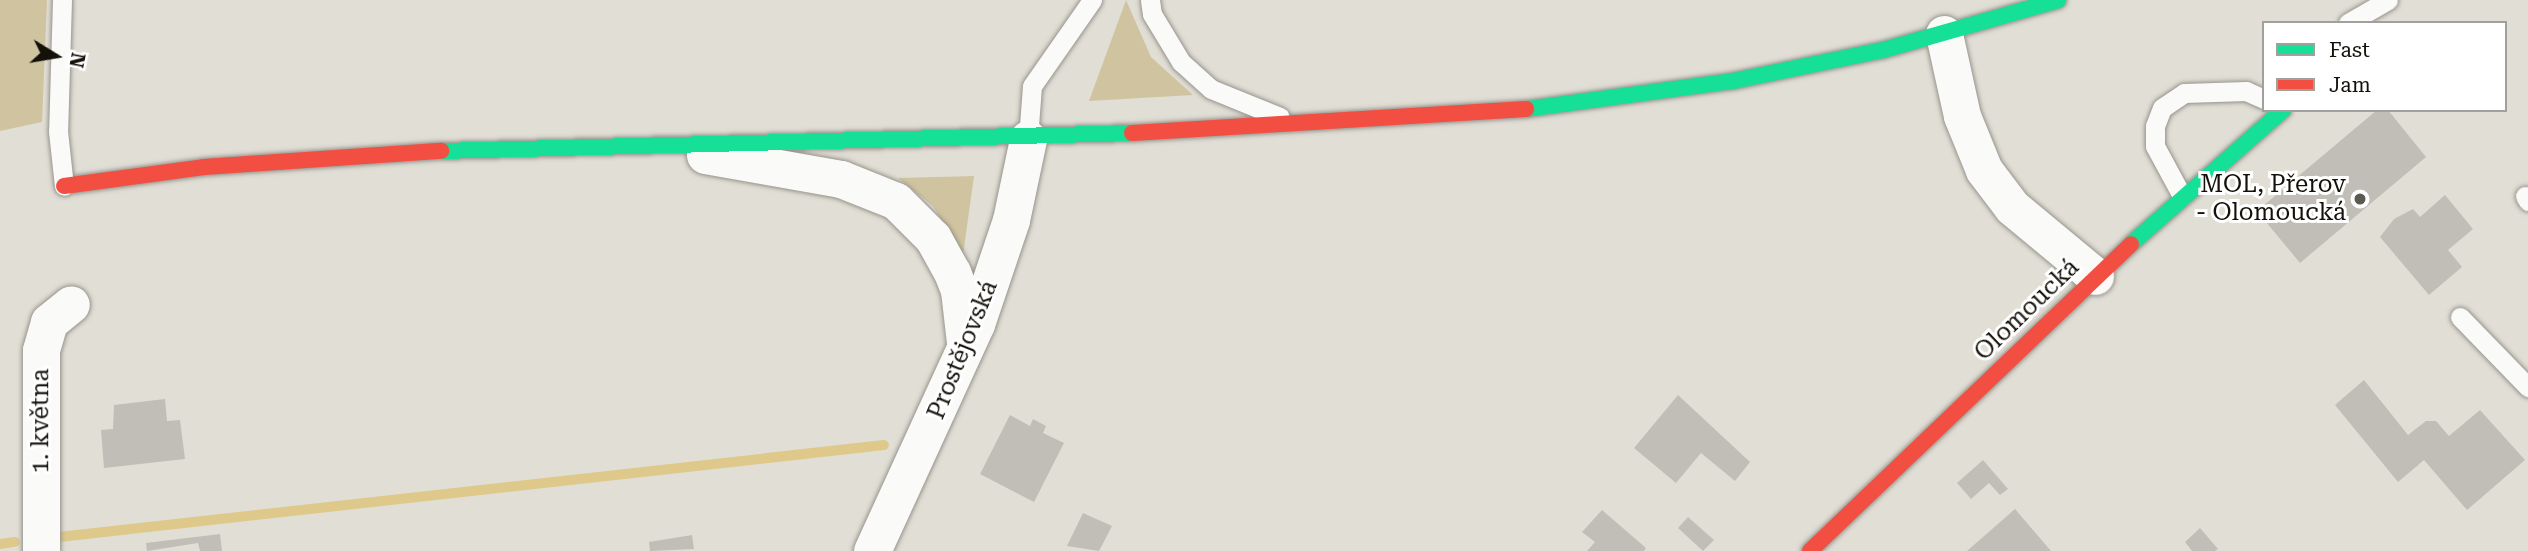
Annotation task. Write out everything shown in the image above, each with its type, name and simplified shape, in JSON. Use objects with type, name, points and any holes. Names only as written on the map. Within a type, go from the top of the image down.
[{"type":"street","points":[[64,186],[154,172],[322,158],[537,147],[1028,139],[1303,126],[1672,92],[1944,34],[2058,0]]},
{"type":"street","points":[[1944,34],[1962,116],[1984,170],[2011,207],[2095,276]]},
{"type":"street","name":"Olomoucká","points":[[1810,551],[2095,276],[2278,112]]},
{"type":"street","name":"Prostějovská","points":[[872,551],[966,350],[1011,220],[1028,139]]},
{"type":"street","points":[[659,146],[841,179],[897,201],[918,218],[952,272],[959,290],[966,350]]},
{"type":"street","name":"1. května","points":[[41,551],[41,349],[49,322],[71,304]]},
{"type":"lane","points":[[62,0],[58,121],[64,186]]},
{"type":"lane","points":[[1028,139],[1032,86],[1092,0]]},
{"type":"lane","points":[[1150,0],[1152,14],[1181,62],[1211,89],[1303,126]]},
{"type":"lane","points":[[2351,21],[2388,0]]},
{"type":"lane","points":[[2182,196],[2155,146],[2155,126],[2162,108],[2184,93],[2246,91],[2262,99]]},
{"type":"lane","points":[[2460,317],[2528,387]]},
{"type":"shaded area","points":[[0,0],[47,0],[42,122],[0,131]]},
{"type":"shaded area","points":[[1126,0],[1151,57],[1193,95],[1089,101]]},
{"type":"shaded area","points":[[974,176],[963,255],[933,206],[898,178]]},
{"type":"building","points":[[2375,112],[2390,112],[2426,157],[2300,263],[2257,211]]},
{"type":"building","points":[[2445,195],[2473,229],[2448,250],[2462,267],[2429,295],[2380,237],[2394,219],[2413,209],[2420,217]]},
{"type":"building","points":[[2364,380],[2408,435],[2426,421],[2436,421],[2449,436],[2480,410],[2525,460],[2467,510],[2424,460],[2398,482],[2335,405]]},
{"type":"building","points":[[1678,395],[1750,462],[1735,481],[1701,453],[1676,483],[1634,448]]},
{"type":"building","points":[[165,399],[167,421],[180,420],[185,459],[104,468],[101,430],[113,429],[114,405]]},
{"type":"building","points":[[1010,415],[1030,426],[1033,419],[1046,426],[1043,433],[1064,443],[1034,502],[980,474]]},
{"type":"building","points":[[1983,460],[2008,489],[2000,495],[1989,483],[1971,499],[1957,483]]},
{"type":"building","points":[[2015,509],[2051,551],[1967,551]]},
{"type":"building","points":[[1602,510],[1646,548],[1644,551],[1587,551],[1595,542],[1582,532]]},
{"type":"building","points":[[1083,513],[1112,526],[1099,551],[1067,546]]},
{"type":"building","points":[[1688,517],[1714,540],[1703,551],[1678,528]]},
{"type":"building","points":[[2200,528],[2218,549],[2192,551],[2185,542]]},
{"type":"building","points":[[220,534],[222,551],[200,551],[198,543],[147,551],[146,543]]},
{"type":"building","points":[[692,535],[694,549],[650,551],[649,542]]},
{"type":"waterway","points":[[59,537],[884,445]]},
{"type":"waterway","points":[[0,544],[15,542]]},
{"type":"traffic: fast","points":[[1526,109],[1733,81],[1883,50],[2058,0]]},
{"type":"traffic: fast","points":[[2131,244],[2281,112]]},
{"type":"traffic: fast","points":[[441,151],[1132,133]]},
{"type":"traffic: jam","points":[[1132,133],[1526,109]]},
{"type":"traffic: jam","points":[[64,186],[204,167],[441,151]]},
{"type":"traffic: jam","points":[[1810,551],[2131,244]]},
{"type":"place","name":"MOL, Přerov - Olomoucká","points":[[2360,199]]}]
